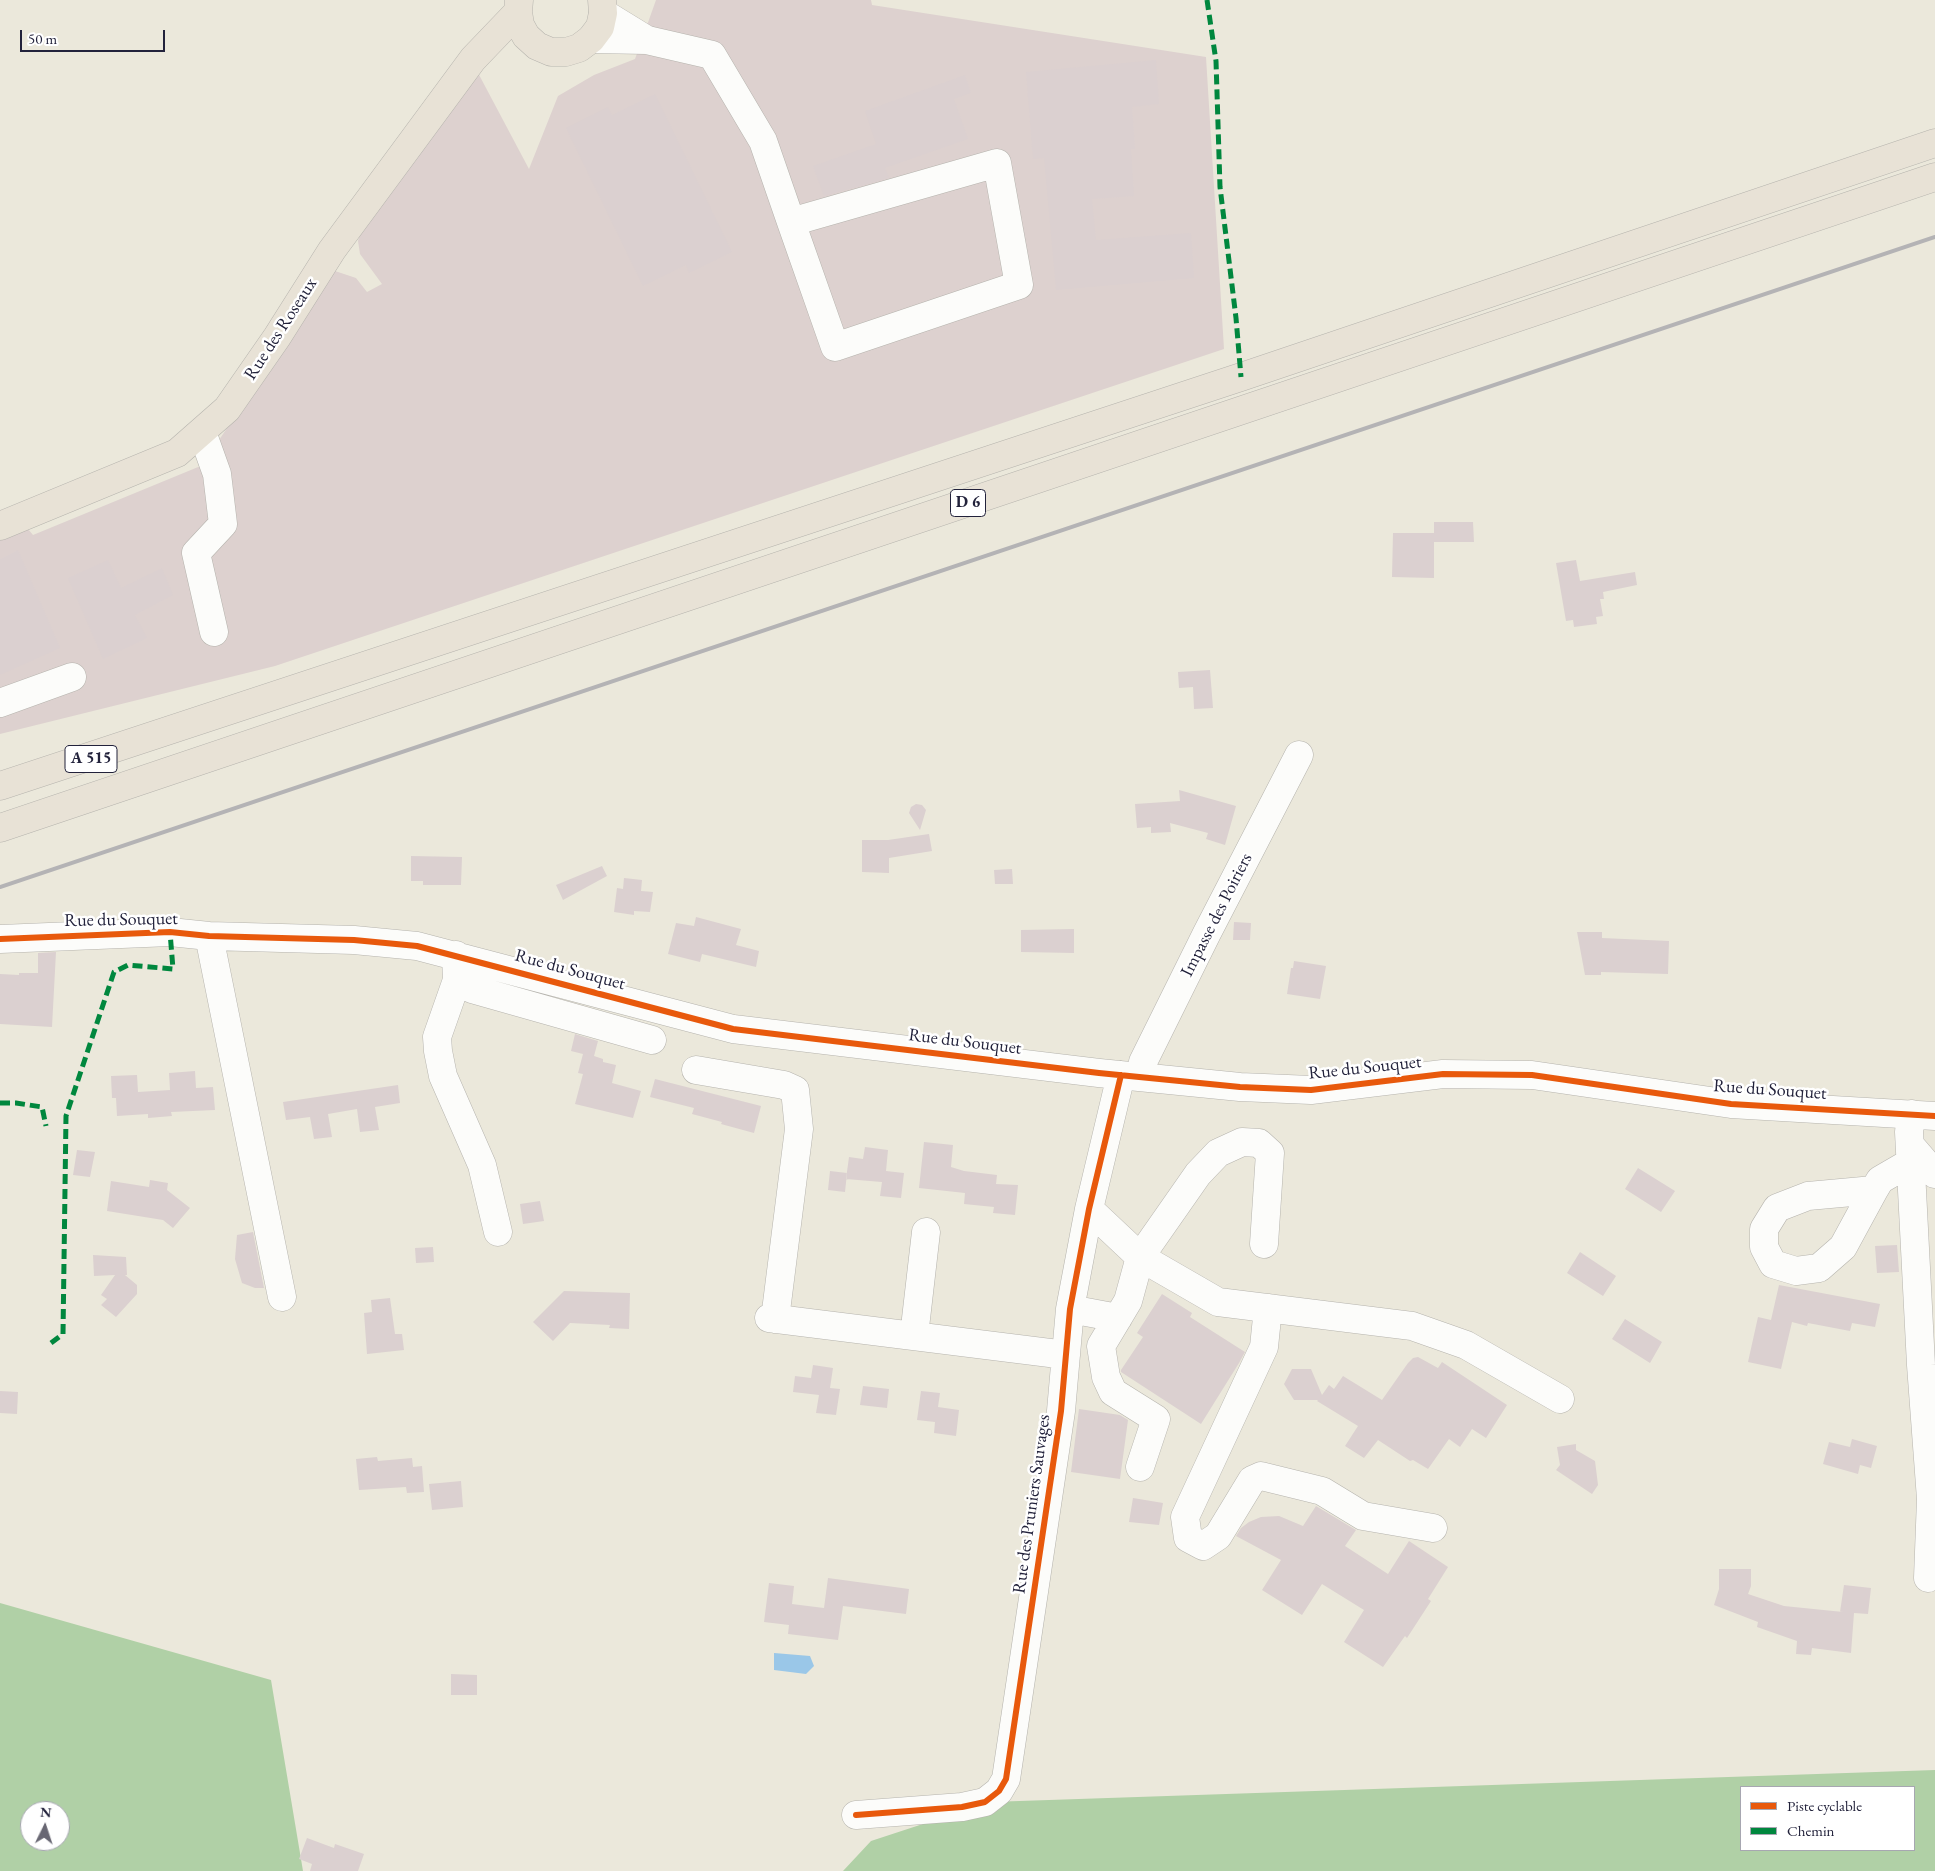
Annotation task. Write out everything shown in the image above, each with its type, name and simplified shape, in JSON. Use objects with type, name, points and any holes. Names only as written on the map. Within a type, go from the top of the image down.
[{"type":"main road","points":[[591,39],[600,27],[602,6]]},
{"type":"main road","name":"Rue des Roseaux","points":[[0,526],[177,453],[227,409],[332,250],[474,59],[489,42],[521,16],[537,46],[551,52],[566,52],[580,48],[591,39]]},
{"type":"main road","name":"D 6","points":[[183,727],[1241,377],[1935,143]]},
{"type":"main road","name":"D 6","points":[[0,828],[1935,177]]},
{"type":"main road","points":[[0,786],[183,727]]},
{"type":"main road","name":"A 515","points":[[0,791],[183,727]]},
{"type":"street","points":[[602,6],[647,40]]},
{"type":"street","points":[[591,39],[647,40],[712,54],[763,141],[791,222],[835,347],[1019,285],[997,163],[791,222]]},
{"type":"street","points":[[202,432],[217,474],[223,524],[196,553],[214,632]]},
{"type":"street","points":[[0,704],[72,677]]},
{"type":"street","name":"Impasse des Poiriers","points":[[1131,1076],[1143,1062],[1299,755]]},
{"type":"street","name":"Rue du Souquet","points":[[0,939],[170,932],[209,936],[354,940],[417,946],[457,968],[733,1029],[1240,1087],[1310,1090],[1444,1074],[1532,1076],[1731,1104],[1923,1115]]},
{"type":"street","points":[[209,936],[282,1298]]},
{"type":"street","points":[[457,968],[472,989],[652,1040]]},
{"type":"street","points":[[457,968],[437,1037],[438,1051],[443,1076],[482,1165],[498,1232]]},
{"type":"street","points":[[696,1070],[784,1085],[795,1090],[799,1129],[772,1319],[1066,1355]]},
{"type":"street","name":"Rue des Pruniers Sauvages","points":[[856,1815],[962,1807],[977,1804],[985,1802],[999,1791],[1006,1779],[1061,1411],[1070,1309],[1090,1209],[1131,1076]]},
{"type":"street","points":[[1923,1115],[1910,1154],[1928,1366],[1932,1499],[1928,1578]]},
{"type":"street","points":[[1140,1467],[1156,1419],[1113,1392],[1106,1377],[1101,1346],[1128,1301],[1140,1257],[1198,1174],[1218,1153],[1242,1142],[1259,1143],[1270,1153],[1264,1244]]},
{"type":"street","points":[[1910,1154],[1935,1174]]},
{"type":"street","points":[[1874,1190],[1880,1180],[1910,1154]]},
{"type":"street","points":[[1090,1209],[1140,1257],[1218,1302],[1412,1326],[1466,1345],[1560,1399]]},
{"type":"street","points":[[914,1336],[926,1232]]},
{"type":"street","points":[[1268,1308],[1264,1347],[1185,1517],[1188,1538],[1203,1546],[1218,1536],[1252,1480],[1262,1476],[1322,1491],[1363,1516],[1433,1528]]},
{"type":"street","points":[[1070,1309],[1118,1318]]},
{"type":"shaded area","points":[[656,0],[871,0],[872,5],[1206,57],[1224,349],[275,666],[0,734],[0,540],[28,529],[33,535],[203,465],[326,281],[335,271],[356,278],[367,292],[382,284],[360,254],[358,241],[362,227],[477,71],[529,169],[558,96],[594,75],[635,59]]},
{"type":"green space","points":[[0,1603],[271,1680],[303,1871],[0,1871]]},
{"type":"green space","points":[[1935,1770],[1935,1871],[843,1871],[871,1841],[990,1802]]},
{"type":"water","points":[[774,1653],[810,1656],[814,1666],[806,1674],[774,1670]]},
{"type":"building","points":[[1156,60],[1159,104],[1132,107],[1135,149],[1131,149],[1134,196],[1092,199],[1096,240],[1191,233],[1194,278],[1056,290],[1044,158],[1033,159],[1026,72]]},
{"type":"building","points":[[965,75],[971,93],[954,99],[968,139],[885,168],[889,178],[824,196],[813,166],[876,144],[865,111]]},
{"type":"building","points":[[655,94],[732,252],[689,273],[686,265],[643,286],[566,128],[608,107],[612,115]]},
{"type":"building","points":[[1434,522],[1473,522],[1474,542],[1434,542],[1434,578],[1392,577],[1393,533],[1434,533]]},
{"type":"building","points":[[18,550],[60,648],[0,675],[0,559]]},
{"type":"building","points":[[108,560],[121,588],[162,568],[173,595],[135,615],[147,638],[103,659],[68,578]]},
{"type":"building","points":[[1576,560],[1580,581],[1635,572],[1637,585],[1603,592],[1604,599],[1600,599],[1603,616],[1596,617],[1597,624],[1574,627],[1573,620],[1566,621],[1556,563]]},
{"type":"building","points":[[1210,670],[1213,708],[1194,709],[1193,687],[1179,688],[1178,672]]},
{"type":"building","points":[[1179,790],[1236,806],[1225,845],[1206,839],[1208,833],[1170,823],[1171,832],[1151,833],[1151,827],[1137,828],[1135,804],[1180,801]]},
{"type":"building","points":[[916,804],[922,805],[926,810],[920,830],[909,813],[911,807]]},
{"type":"building","points":[[929,834],[932,851],[889,858],[889,873],[862,872],[862,840],[888,840]]},
{"type":"building","points":[[411,856],[462,857],[461,885],[423,885],[423,881],[411,881]]},
{"type":"building","points":[[602,866],[607,876],[563,900],[556,885]]},
{"type":"building","points":[[1012,869],[1013,884],[995,884],[994,870]]},
{"type":"building","points":[[624,878],[642,880],[641,891],[653,892],[650,912],[634,911],[634,915],[614,912],[617,888],[623,889]]},
{"type":"building","points":[[696,917],[741,929],[736,945],[759,951],[756,967],[702,954],[700,962],[668,954],[676,923],[694,926]]},
{"type":"building","points":[[1234,922],[1251,923],[1250,940],[1233,940]]},
{"type":"building","points":[[1074,929],[1074,953],[1021,952],[1021,930]]},
{"type":"building","points":[[1577,932],[1602,932],[1602,938],[1669,941],[1668,974],[1601,972],[1601,975],[1585,975]]},
{"type":"building","points":[[56,952],[52,1027],[0,1024],[0,974],[38,973],[38,953]]},
{"type":"building","points":[[1294,961],[1326,966],[1320,999],[1287,994]]},
{"type":"building","points":[[575,1034],[598,1041],[594,1056],[603,1059],[603,1062],[616,1065],[612,1083],[641,1091],[633,1118],[575,1104],[583,1074],[578,1073],[583,1054],[571,1051]]},
{"type":"building","points":[[195,1071],[196,1088],[213,1087],[215,1110],[171,1112],[172,1116],[148,1118],[148,1114],[117,1116],[116,1098],[112,1098],[111,1076],[137,1075],[138,1092],[170,1090],[169,1073]]},
{"type":"building","points":[[655,1079],[761,1106],[754,1133],[692,1114],[694,1108],[650,1097]]},
{"type":"building","points":[[398,1085],[400,1103],[375,1107],[379,1130],[360,1132],[357,1109],[328,1114],[332,1137],[314,1139],[310,1117],[286,1120],[283,1102]]},
{"type":"building","points":[[924,1142],[953,1145],[951,1167],[964,1171],[997,1175],[996,1184],[1018,1185],[1015,1215],[993,1213],[994,1207],[964,1204],[965,1193],[919,1188]]},
{"type":"building","points":[[865,1147],[888,1150],[886,1171],[904,1173],[901,1198],[880,1196],[882,1182],[846,1179],[849,1157],[863,1159]]},
{"type":"building","points":[[77,1150],[95,1152],[90,1177],[73,1175]]},
{"type":"building","points":[[1638,1168],[1675,1191],[1661,1212],[1625,1189]]},
{"type":"building","points":[[830,1171],[847,1173],[845,1192],[828,1190]]},
{"type":"building","points":[[150,1180],[168,1183],[167,1190],[190,1208],[173,1228],[163,1220],[107,1211],[111,1181],[149,1187]]},
{"type":"building","points":[[540,1201],[544,1221],[523,1224],[520,1204]]},
{"type":"building","points":[[253,1232],[264,1288],[255,1288],[242,1283],[235,1259],[237,1235]]},
{"type":"building","points":[[1897,1245],[1899,1272],[1877,1273],[1875,1246]]},
{"type":"building","points":[[433,1247],[434,1262],[416,1263],[415,1248]]},
{"type":"building","points":[[1580,1252],[1616,1276],[1603,1296],[1567,1273]]},
{"type":"building","points":[[93,1255],[126,1257],[127,1275],[125,1275],[137,1285],[137,1294],[116,1317],[101,1305],[107,1299],[101,1295],[115,1275],[94,1276]]},
{"type":"building","points":[[1779,1285],[1880,1304],[1875,1327],[1852,1323],[1850,1331],[1808,1323],[1807,1326],[1792,1322],[1781,1369],[1748,1362],[1758,1317],[1771,1320]]},
{"type":"building","points":[[564,1291],[630,1293],[629,1329],[609,1328],[610,1325],[570,1323],[553,1341],[533,1322]]},
{"type":"building","points":[[1162,1294],[1192,1313],[1190,1317],[1245,1352],[1201,1424],[1121,1372],[1143,1337],[1137,1333]]},
{"type":"building","points":[[390,1298],[395,1334],[402,1334],[404,1350],[367,1354],[364,1313],[372,1312],[371,1300]]},
{"type":"building","points":[[1625,1319],[1662,1342],[1650,1363],[1612,1339]]},
{"type":"building","points":[[1418,1357],[1438,1368],[1442,1362],[1507,1405],[1486,1438],[1472,1429],[1460,1447],[1449,1439],[1428,1469],[1413,1460],[1410,1461],[1378,1440],[1364,1458],[1345,1446],[1358,1426],[1318,1400],[1294,1400],[1284,1384],[1292,1369],[1311,1369],[1322,1395],[1329,1385],[1334,1389],[1343,1376],[1382,1400],[1408,1363],[1413,1358]]},
{"type":"building","points":[[813,1365],[833,1368],[830,1388],[840,1389],[836,1415],[816,1413],[819,1395],[793,1392],[795,1376],[811,1378]]},
{"type":"building","points":[[863,1386],[889,1389],[887,1408],[860,1405]]},
{"type":"building","points":[[0,1391],[18,1392],[17,1414],[0,1413]]},
{"type":"building","points":[[921,1391],[940,1393],[938,1407],[959,1410],[956,1436],[934,1433],[935,1422],[917,1420]]},
{"type":"building","points":[[1079,1409],[1120,1415],[1128,1420],[1120,1479],[1071,1472]]},
{"type":"building","points":[[1852,1439],[1877,1446],[1871,1468],[1860,1465],[1858,1474],[1823,1464],[1829,1442],[1850,1447]]},
{"type":"building","points":[[1576,1444],[1576,1450],[1595,1461],[1598,1485],[1592,1494],[1556,1470],[1560,1465],[1557,1447]]},
{"type":"building","points":[[377,1457],[378,1461],[412,1458],[413,1467],[422,1466],[424,1492],[407,1493],[406,1487],[359,1490],[356,1459]]},
{"type":"building","points":[[461,1481],[463,1507],[432,1510],[429,1484]]},
{"type":"building","points":[[1133,1498],[1163,1503],[1159,1525],[1129,1522]]},
{"type":"building","points":[[1316,1506],[1356,1530],[1345,1546],[1388,1574],[1409,1541],[1448,1567],[1428,1599],[1431,1601],[1407,1638],[1405,1636],[1383,1667],[1344,1642],[1364,1610],[1322,1584],[1302,1615],[1262,1590],[1281,1560],[1236,1536],[1241,1528],[1261,1517],[1279,1516],[1303,1526]]},
{"type":"building","points":[[1719,1569],[1751,1569],[1751,1586],[1748,1594],[1784,1606],[1840,1612],[1844,1585],[1871,1588],[1868,1614],[1854,1613],[1851,1653],[1812,1648],[1811,1655],[1796,1654],[1797,1641],[1757,1627],[1758,1622],[1714,1605],[1719,1589]]},
{"type":"building","points":[[828,1578],[909,1589],[906,1614],[843,1606],[838,1640],[788,1634],[789,1625],[764,1622],[769,1583],[794,1586],[792,1604],[824,1608]]},
{"type":"building","points":[[451,1674],[477,1675],[477,1695],[451,1695]]},
{"type":"building","points":[[307,1838],[334,1848],[335,1844],[364,1854],[358,1871],[310,1871],[312,1864],[299,1859]]},
{"type":"railway","points":[[0,887],[1935,237]]},
{"type":"marked path","points":[[1207,0],[1216,61],[1220,187],[1236,318],[1241,377]]},
{"type":"marked path","points":[[51,1343],[63,1334],[66,1116],[114,972],[128,965],[173,969],[170,932]]},
{"type":"marked path","points":[[0,1103],[16,1103],[42,1107],[46,1126]]},
{"type":"cycle path","points":[[0,939],[170,932],[209,936],[354,940],[417,946],[733,1029],[1099,1073],[1240,1087],[1311,1090],[1443,1074],[1532,1075],[1731,1104],[1935,1116]]},
{"type":"cycle path","points":[[856,1815],[962,1807],[985,1802],[999,1791],[1006,1779],[1061,1411],[1070,1309],[1089,1209],[1121,1075]]}]
